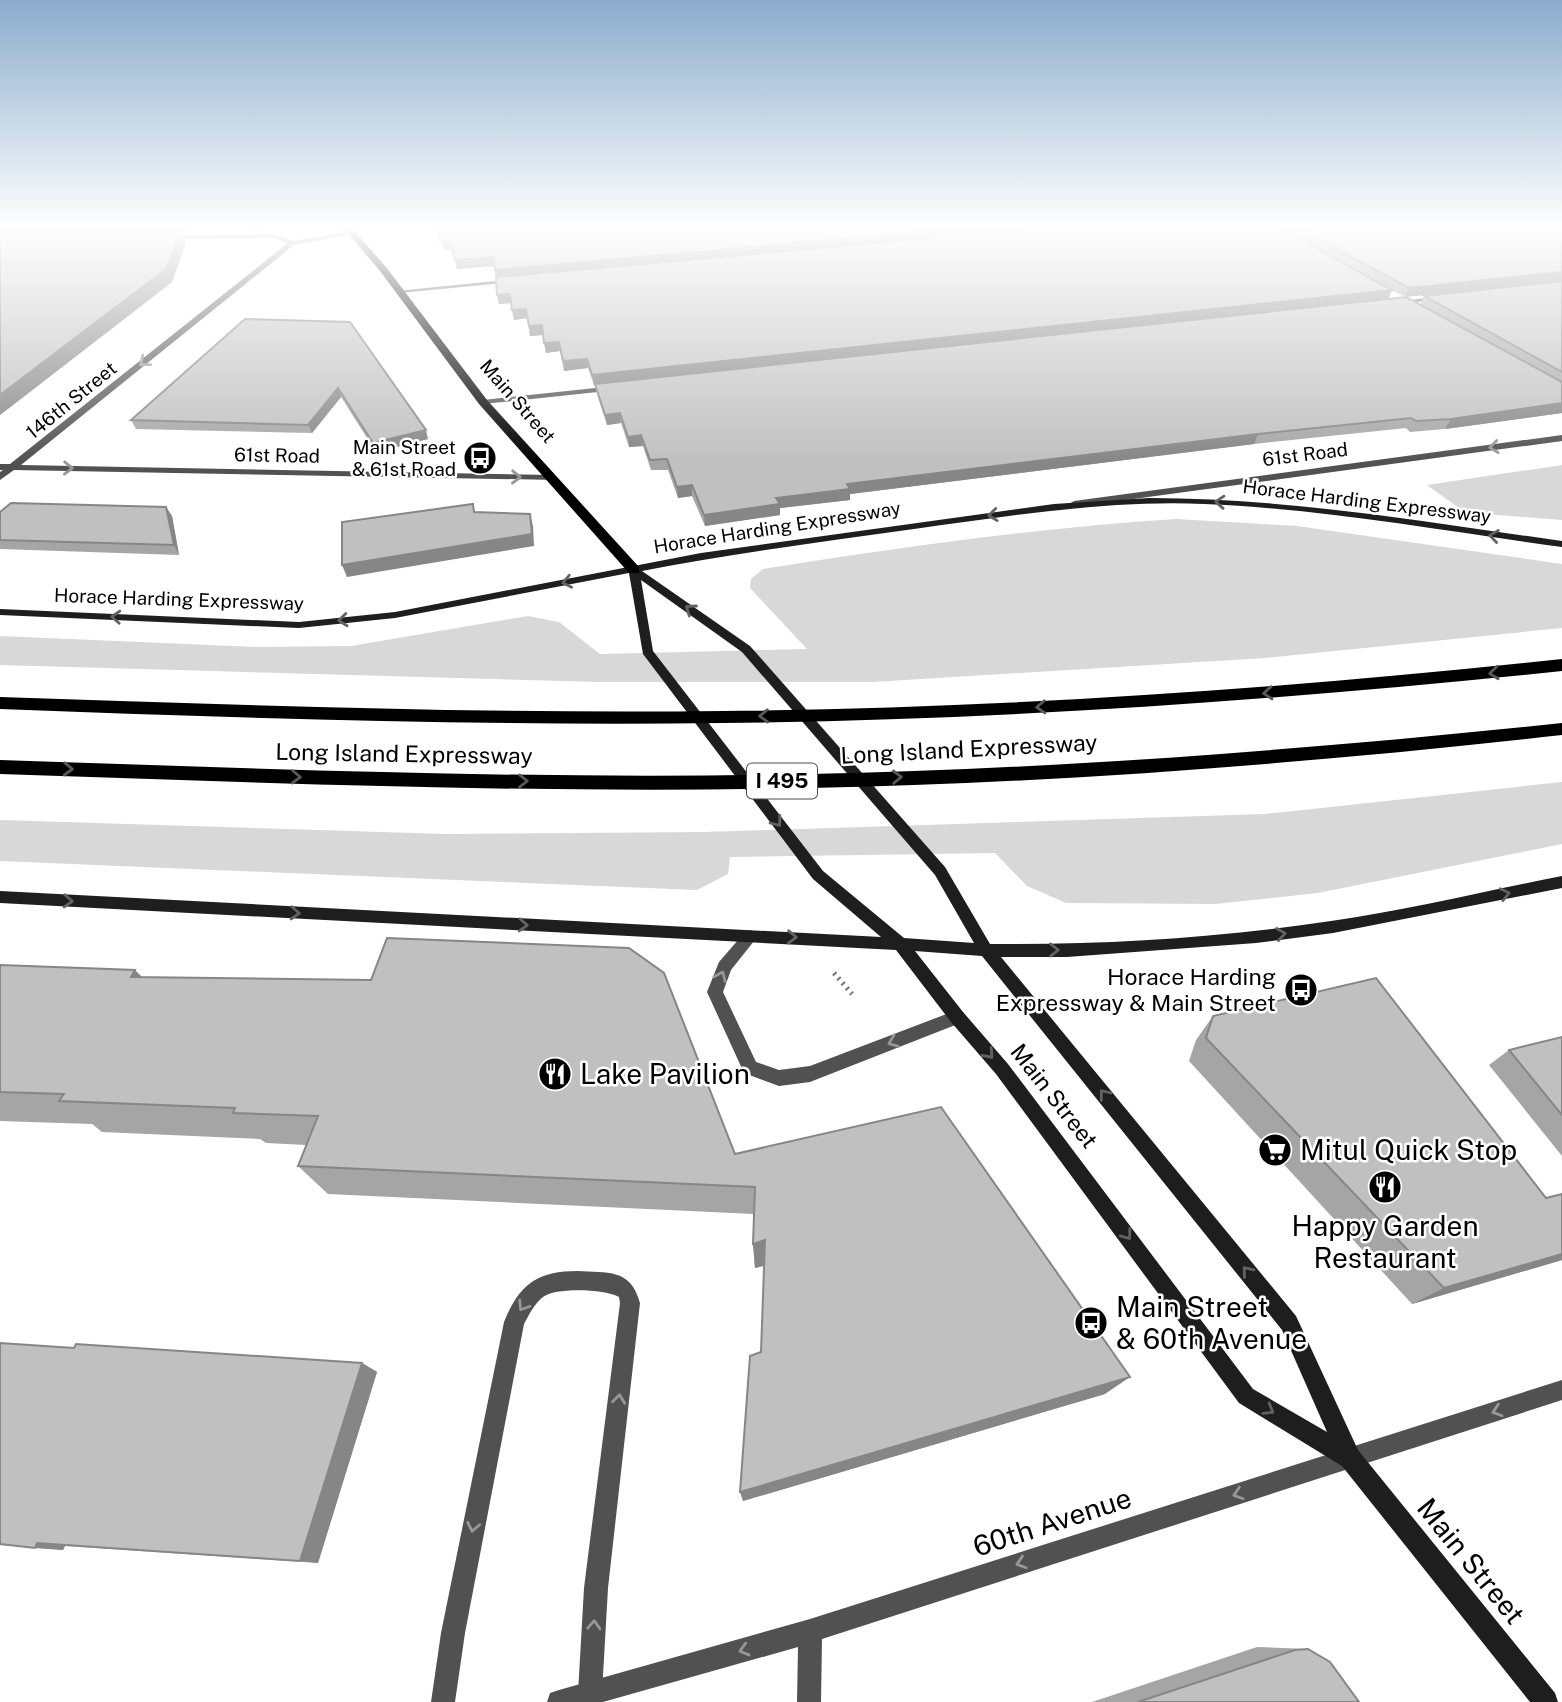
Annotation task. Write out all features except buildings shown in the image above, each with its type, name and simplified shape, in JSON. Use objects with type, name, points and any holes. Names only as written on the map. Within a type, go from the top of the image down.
[{"type":"highway","name":"Long Island Expressway","points":[[0,703],[479,717],[748,716],[1193,699],[1562,665]]},
{"type":"highway","name":"Long Island Expressway","points":[[0,767],[318,778],[811,781],[1306,754],[1562,729]]},
{"type":"main road","name":"Main Street","points":[[408,304],[483,402],[634,570],[746,649],[940,871],[986,950],[1289,1322],[1350,1458],[1546,1702]]},
{"type":"main road","name":"Horace Harding Expressway","points":[[0,612],[299,625],[395,615],[701,556],[1054,507],[1149,501],[1257,505],[1352,514],[1562,544]]},
{"type":"main road","name":"Main Street","points":[[634,570],[647,651],[818,875],[900,944],[957,1017],[1003,1069],[1246,1396],[1350,1458]]},
{"type":"main road","points":[[0,897],[986,950],[1068,951],[1256,937],[1405,915],[1562,882]]},
{"type":"street","name":"146th Street","points":[[0,477],[215,304]]},
{"type":"street","points":[[1407,304],[1422,313]]},
{"type":"street","points":[[483,402],[620,388]]},
{"type":"street","name":"61st Road","points":[[1054,507],[1562,438]]},
{"type":"street","name":"61st Road","points":[[0,467],[553,478]]},
{"type":"street","points":[[750,936],[724,967],[715,992],[750,1068],[779,1078],[810,1074],[957,1017]]},
{"type":"street","points":[[443,1702],[453,1633],[514,1322],[533,1292],[546,1282],[557,1280],[619,1284],[627,1291],[630,1303],[596,1588],[590,1693]]},
{"type":"street","name":"60th Avenue","points":[[559,1702],[810,1631],[1562,1390]]},
{"type":"street","points":[[809,1702],[810,1631]]},
{"type":"path","points":[[832,971],[852,994]]},
{"type":"shaded area","points":[[1562,465],[1562,520],[1485,514],[1459,508],[1427,485]]},
{"type":"shaded area","points":[[1176,519],[1297,526],[1562,564],[1562,628],[1265,658],[873,682],[600,682],[0,665],[0,636],[257,647],[351,646],[528,616],[559,622],[600,654],[807,649],[750,588],[751,579],[763,569],[969,539]]},
{"type":"shaded area","points":[[1562,782],[1562,844],[1318,893],[1215,904],[1066,903],[1027,886],[995,853],[730,857],[728,874],[697,890],[0,861],[0,820],[447,834],[704,832],[1265,814]]},
{"type":"place","name":"Main Street & 61st Road","points":[[480,458]]},
{"type":"place","name":"Horace Harding Expressway & Main Street","points":[[1301,990]]},
{"type":"place","name":"Lake Pavilion","points":[[555,1074]]},
{"type":"place","name":"Mitul Quick Stop","points":[[1275,1150]]},
{"type":"place","name":"Happy Garden Restaurant","points":[[1385,1187]]},
{"type":"place","name":"Main Street & 60th Avenue","points":[[1091,1323]]}]
